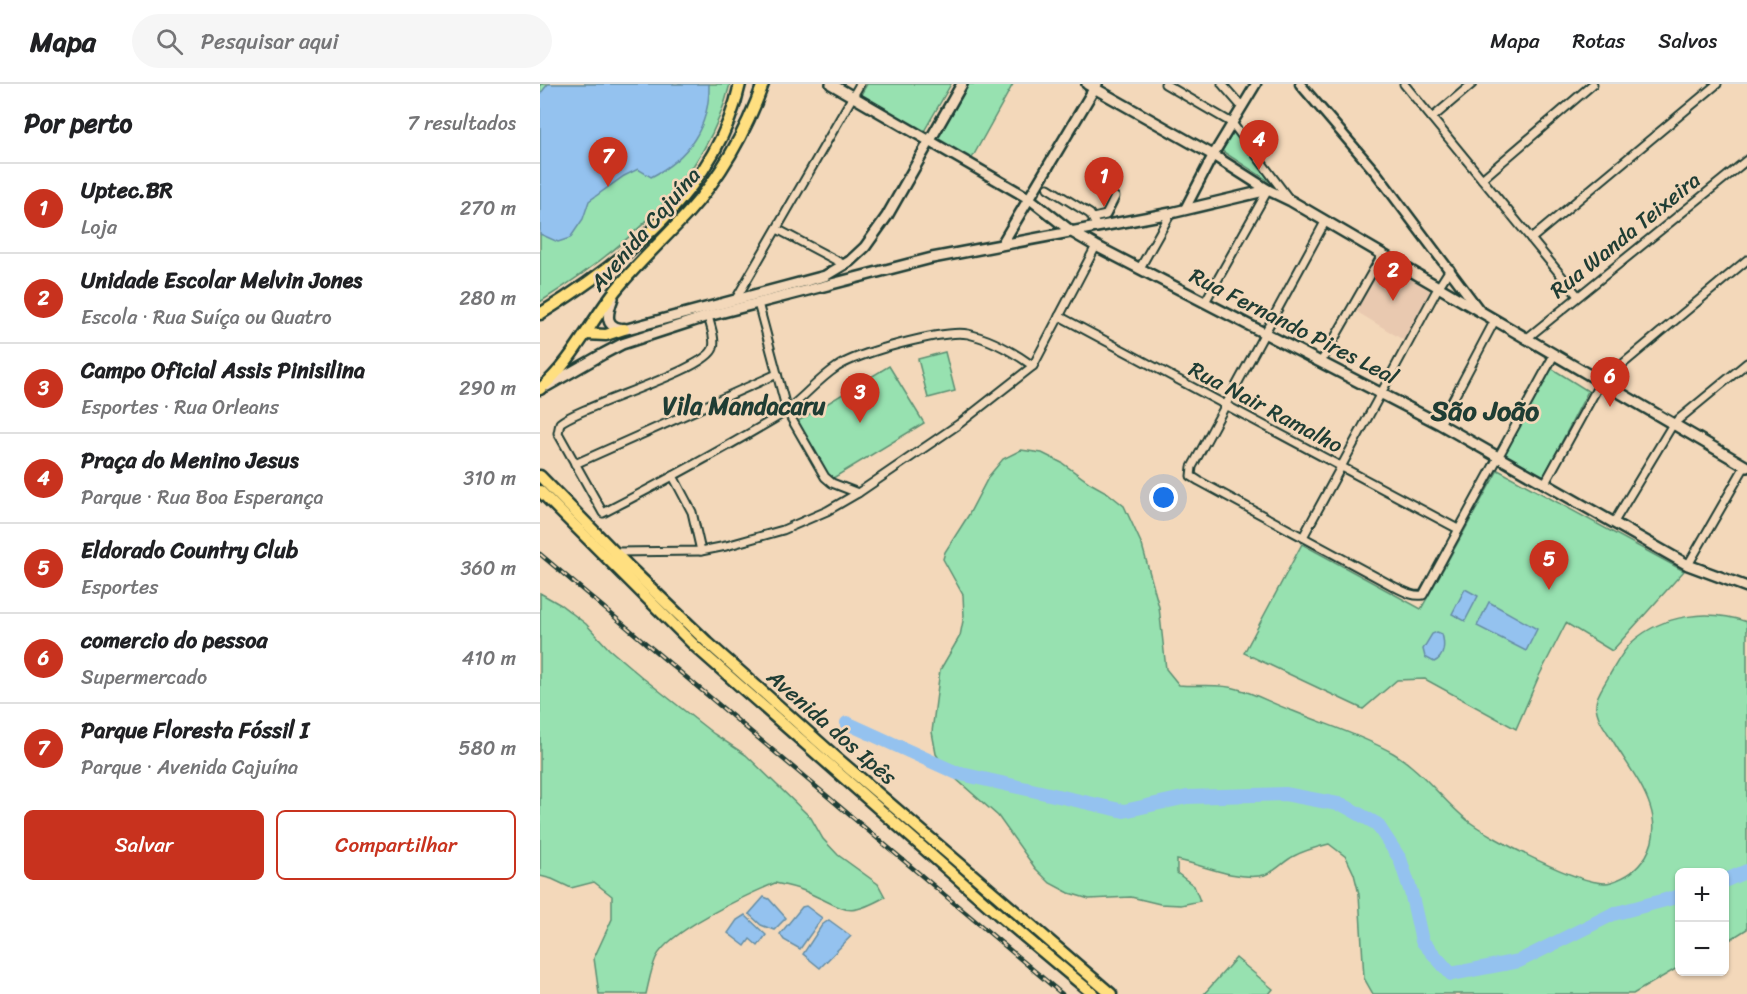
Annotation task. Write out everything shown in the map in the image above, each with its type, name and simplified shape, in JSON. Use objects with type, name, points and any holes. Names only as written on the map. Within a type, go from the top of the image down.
[{"type":"main road","name":"Avenida Cajuína","points":[[540,314],[602,274],[645,237],[670,210],[703,169],[714,151],[740,84]]},
{"type":"main road","name":"Avenida Cajuína","points":[[540,390],[562,369],[616,290],[687,214],[722,170],[747,123],[763,84]]},
{"type":"main road","name":"Rua Fernando Pires Leal","points":[[831,84],[1030,199],[1072,232],[1096,246],[1440,424],[1688,565],[1747,587]]},
{"type":"main road","points":[[540,390],[622,344],[702,315],[736,299],[825,276],[845,265],[865,247],[877,231],[962,84]]},
{"type":"main road","points":[[1002,244],[1030,199],[1093,85],[1213,154],[1268,190],[1291,201],[1746,467]]},
{"type":"main road","points":[[586,334],[606,335],[624,329],[702,315],[758,303],[842,280],[1002,244],[1072,232],[1095,223],[1171,213],[1268,190]]},
{"type":"main road","points":[[616,290],[608,317],[612,326],[624,329]]},
{"type":"main road","name":"Avenida dos Ipês","points":[[540,476],[816,747]]},
{"type":"main road","name":"Avenida dos Ipês","points":[[540,491],[668,621],[816,747],[970,889],[1093,994]]},
{"type":"main road","name":"Avenida dos Ipês","points":[[834,763],[978,880],[1111,994]]},
{"type":"main road","points":[[970,889],[976,885],[978,880]]},
{"type":"main road","points":[[991,907],[991,899],[1000,900]]},
{"type":"street","points":[[736,299],[860,84]]},
{"type":"street","points":[[1165,84],[1232,123],[1291,201]]},
{"type":"street","points":[[1222,84],[1242,108]]},
{"type":"street","points":[[1185,209],[1213,154],[1256,84]]},
{"type":"street","points":[[1300,84],[1352,142],[1480,311]]},
{"type":"street","points":[[1404,84],[1578,296]]},
{"type":"street","points":[[1432,118],[1472,84]]},
{"type":"street","points":[[1482,179],[1593,84]]},
{"type":"street","points":[[1531,240],[1717,84]]},
{"type":"street","name":"Rua Wanda Teixeira","points":[[1526,339],[1747,160]]},
{"type":"street","points":[[1048,188],[1090,214],[1095,223],[1106,215],[1115,197]]},
{"type":"street","points":[[1205,302],[1268,190]]},
{"type":"street","points":[[1140,268],[1171,213]]},
{"type":"street","points":[[1325,222],[1192,467],[1191,476],[1195,479],[1411,594],[1423,595],[1554,355]]},
{"type":"street","points":[[777,229],[845,265]]},
{"type":"street","points":[[615,552],[701,551],[737,544],[783,530],[827,511],[858,493],[959,424],[1033,366],[1096,246]]},
{"type":"street","points":[[1321,362],[1382,255]]},
{"type":"street","points":[[1545,483],[1600,383],[1747,260]]},
{"type":"street","points":[[1303,537],[1450,269]]},
{"type":"street","points":[[758,303],[787,411],[825,477],[832,483],[858,493]]},
{"type":"street","points":[[702,315],[714,342],[708,355],[666,376],[562,421],[558,426],[558,433],[603,513],[787,411],[817,383],[848,360],[873,351],[960,333],[984,339],[1033,366]]},
{"type":"street","name":"Rua Nair Ramalho","points":[[1059,316],[1458,529]]},
{"type":"street","points":[[1440,424],[1494,320]]},
{"type":"street","points":[[1614,522],[1673,424],[1747,363]]},
{"type":"street","points":[[575,464],[777,374]]},
{"type":"street","points":[[1688,565],[1746,467]]},
{"type":"street","points":[[673,476],[692,512],[701,551]]},
{"type":"shaded area","points":[[1382,261],[1432,292],[1405,341],[1354,310]]},
{"type":"green space","points":[[540,84],[730,84],[718,120],[702,153],[657,211],[601,260],[540,302]]},
{"type":"green space","points":[[867,84],[951,84],[923,133],[860,96]]},
{"type":"green space","points":[[969,84],[1013,84],[971,160],[937,140]]},
{"type":"green space","points":[[1234,131],[1281,189],[1222,151]]},
{"type":"green space","points":[[945,352],[955,391],[928,398],[918,359]]},
{"type":"green space","points":[[889,366],[924,423],[830,480],[795,423]]},
{"type":"green space","points":[[1551,368],[1588,391],[1544,476],[1501,454]]},
{"type":"green space","points":[[1021,450],[1042,453],[1062,463],[1124,506],[1142,545],[1159,607],[1166,669],[1179,685],[1224,686],[1238,689],[1369,741],[1403,760],[1478,828],[1515,849],[1560,870],[1599,882],[1617,880],[1639,865],[1646,856],[1652,841],[1654,826],[1646,796],[1596,709],[1597,697],[1619,658],[1632,642],[1644,633],[1672,620],[1702,615],[1747,622],[1747,929],[1729,940],[1729,868],[1675,868],[1675,969],[1633,994],[1373,994],[1364,978],[1359,894],[1354,874],[1346,857],[1329,844],[1298,854],[1269,873],[1259,876],[1228,874],[1177,860],[1177,873],[1194,886],[1200,901],[1181,905],[1160,904],[1131,897],[1089,899],[1069,893],[1050,883],[1035,868],[998,816],[947,771],[936,754],[932,732],[940,670],[960,636],[964,616],[963,595],[943,559],[989,476],[1003,459]]},
{"type":"green space","points":[[1498,470],[1684,571],[1612,651],[1566,623],[1539,676],[1516,729],[1425,679],[1397,680],[1363,709],[1244,653],[1302,544],[1421,609]]},
{"type":"green space","points":[[540,593],[586,624],[609,649],[643,678],[714,734],[746,755],[811,818],[823,839],[838,855],[878,884],[885,897],[862,908],[847,909],[840,908],[802,890],[775,883],[710,915],[663,948],[651,971],[646,994],[599,994],[594,958],[612,919],[612,896],[594,882],[571,888],[540,876]]},
{"type":"green space","points":[[1236,958],[1273,989],[1269,994],[1204,994]]},
{"type":"water","points":[[548,84],[709,84],[706,114],[694,140],[686,151],[651,177],[638,169],[624,176],[589,201],[583,219],[570,238],[558,242],[540,234],[540,94]]},
{"type":"water","points":[[1465,589],[1478,596],[1465,621],[1452,614]]},
{"type":"water","points":[[1489,602],[1537,629],[1526,651],[1477,626]]},
{"type":"water","points":[[1437,632],[1442,634],[1444,646],[1442,654],[1434,662],[1425,657],[1423,649],[1432,634]]},
{"type":"water","points":[[764,897],[769,899],[786,918],[774,930],[761,925],[749,914]]},
{"type":"water","points":[[806,906],[822,918],[800,949],[784,940],[780,934],[802,907]]},
{"type":"water","points":[[745,915],[766,935],[758,946],[750,939],[745,946],[728,933],[737,920]]},
{"type":"water","points":[[829,920],[851,936],[820,968],[803,954],[822,925]]},
{"type":"waterway","points":[[847,723],[957,773],[1124,811],[1187,797],[1285,794],[1343,805],[1377,824],[1400,859],[1411,892],[1422,941],[1451,974],[1519,961],[1613,914],[1675,897]]},
{"type":"waterway","points":[[1729,879],[1747,871]]},
{"type":"railway","points":[[540,554],[1062,994]]},
{"type":"place","name":"Praça do Menino Jesus","points":[[1259,170]]},
{"type":"place","name":"Parque Floresta Fóssil I","points":[[608,187]]},
{"type":"place","name":"Uptec.BR","points":[[1104,207]]},
{"type":"place","name":"Unidade Escolar Melvin Jones","points":[[1393,301]]},
{"type":"place","name":"comercio do pessoa","points":[[1610,407]]},
{"type":"place","name":"Campo Oficial Assis Pinisilina","points":[[860,423]]},
{"type":"place","name":"Eldorado Country Club","points":[[1549,590]]},
{"type":"district","name":"Vila Mandacaru","points":[[744,406]]},
{"type":"district","name":"São João","points":[[1485,410]]}]
